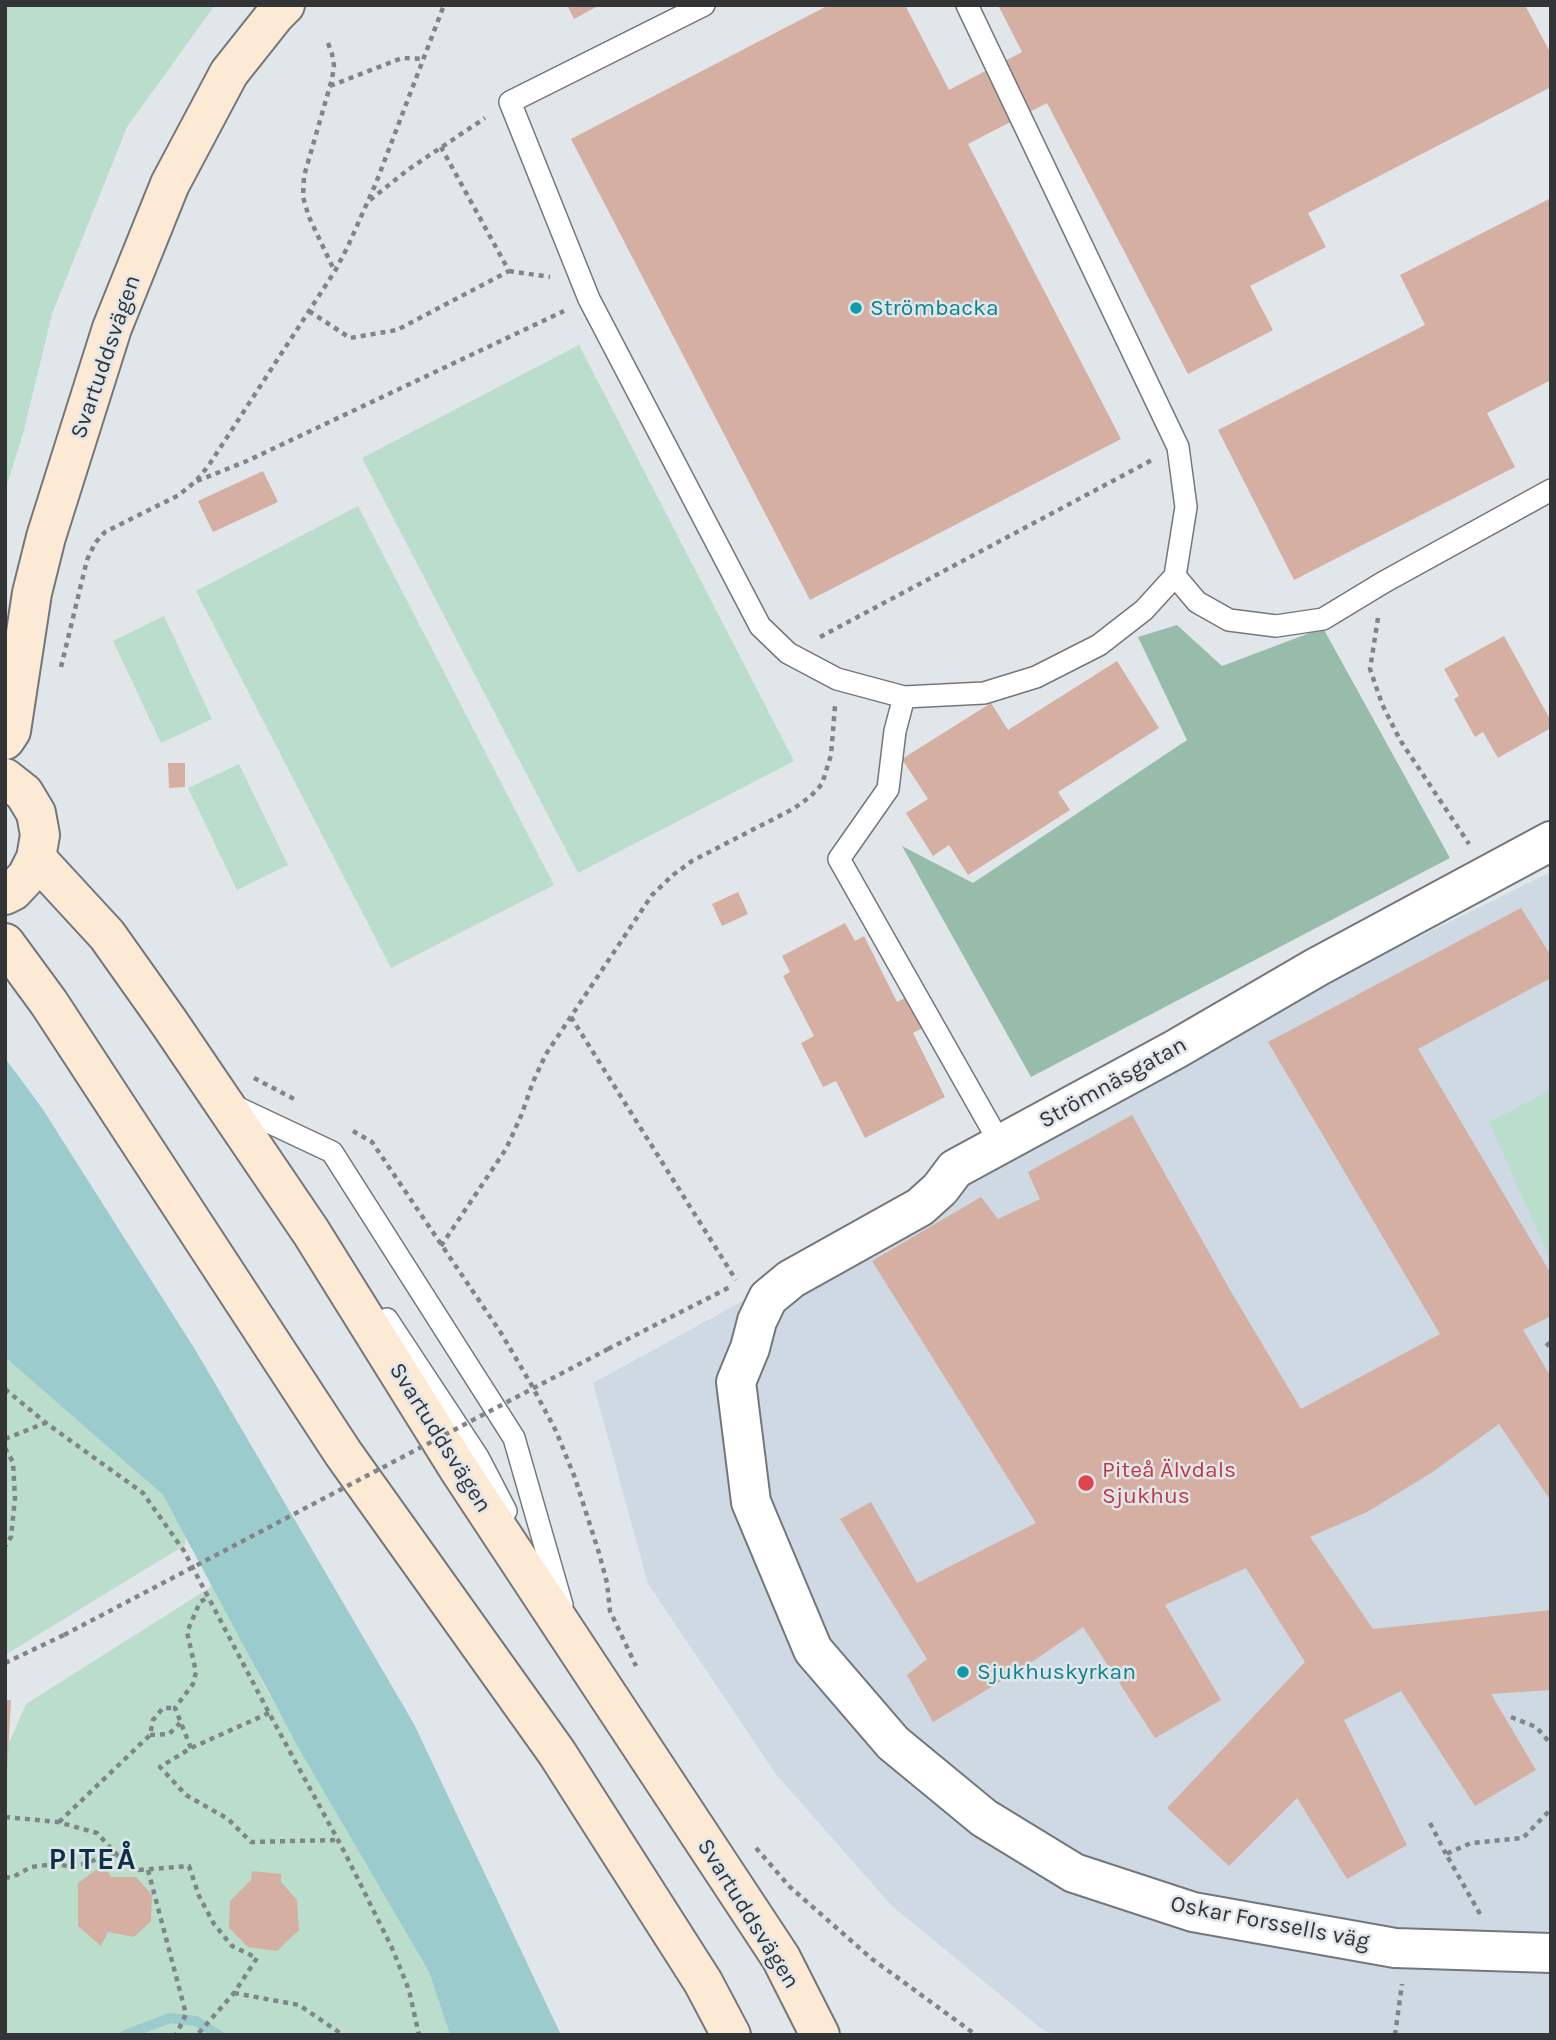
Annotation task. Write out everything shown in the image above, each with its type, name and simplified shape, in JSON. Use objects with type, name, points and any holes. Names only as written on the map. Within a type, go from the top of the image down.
[{"type":"main road","name":"Svartuddsvägen","points":[[5,740],[11,731],[32,593],[46,537],[112,328],[170,184],[229,74],[285,5]]},
{"type":"main road","points":[[5,778],[24,793],[36,813],[40,835],[36,859],[27,876],[13,891],[5,895]]},
{"type":"main road","name":"Svartuddsvägen","points":[[36,859],[107,935],[235,1087],[311,1232],[458,1468],[780,1958],[820,2035]]},
{"type":"main road","points":[[5,943],[49,1003],[343,1453],[557,1753],[703,1982],[732,2035]]},
{"type":"street","name":"Strömnäsgatan","points":[[736,1382],[768,1298],[791,1279],[920,1207],[940,1189],[955,1169],[1176,1049],[1317,967],[1551,841]]},
{"type":"street","name":"Oskar Forssells väg","points":[[736,1382],[751,1502],[813,1650],[892,1743],[984,1818],[1074,1873],[1193,1912],[1395,1948],[1551,1953]]},
{"type":"lane","points":[[704,5],[510,102],[586,291],[761,626],[788,653],[837,679],[904,696],[984,693],[1036,677],[1099,645],[1144,610],[1175,576],[1186,507],[1178,447],[967,5]]},
{"type":"lane","points":[[1175,576],[1197,601],[1228,620],[1276,626],[1323,619],[1384,582],[1551,490]]},
{"type":"lane","points":[[904,696],[895,731],[888,789],[839,859],[1001,1145]]},
{"type":"lane","points":[[235,1087],[332,1152],[514,1438],[573,1644]]},
{"type":"path","points":[[59,679],[87,560],[95,544],[105,532],[179,495],[196,481],[209,466],[335,271],[368,202],[444,5]]},
{"type":"path","points":[[328,43],[334,66],[304,176],[303,197],[309,217],[335,271]]},
{"type":"path","points":[[330,86],[401,58],[424,59]]},
{"type":"path","points":[[368,202],[409,169],[510,102]]},
{"type":"path","points":[[441,147],[509,271]]},
{"type":"path","points":[[309,311],[349,338],[397,330],[509,271],[586,291]]},
{"type":"path","points":[[196,481],[247,461],[586,291]]},
{"type":"path","points":[[788,653],[1178,447]]},
{"type":"path","points":[[1384,582],[1370,669],[1382,704],[1400,740],[1489,874]]},
{"type":"path","points":[[441,1246],[506,1149],[546,1054],[652,895],[692,861],[793,809],[822,784],[831,755],[837,679]]},
{"type":"path","points":[[571,1017],[738,1282]]},
{"type":"path","points":[[235,1087],[301,1102]]},
{"type":"path","points":[[343,1125],[372,1142],[501,1333],[531,1384],[556,1431],[575,1478],[607,1583],[610,1611],[638,1670]]},
{"type":"path","points":[[5,1663],[64,1635],[608,1349],[724,1291]]},
{"type":"path","points":[[5,1389],[46,1423],[143,1493],[184,1551],[338,1840],[392,1948],[410,1990],[419,2035]]},
{"type":"path","points":[[5,1438],[46,1423]]},
{"type":"path","points":[[5,1448],[13,1462],[15,1498],[11,1537],[5,1546]]},
{"type":"path","points":[[58,1822],[150,1735],[153,1720],[163,1709],[175,1708],[192,1684],[196,1672],[187,1632],[200,1602],[209,1597]]},
{"type":"path","points":[[175,1708],[191,1748]]},
{"type":"path","points":[[269,1713],[191,1748],[160,1767],[187,1795],[228,1819],[251,1842],[338,1840]]},
{"type":"path","points":[[1511,1717],[1536,1727],[1551,1744]]},
{"type":"path","points":[[150,1735],[169,1734],[180,1723]]},
{"type":"path","points":[[1446,1854],[1471,1843],[1523,1838],[1551,1809]]},
{"type":"path","points":[[5,1817],[58,1822],[97,1833],[115,1853],[139,1870],[189,1866],[199,1896],[214,1924],[232,1946],[257,1958],[234,1993],[198,2035]]},
{"type":"path","points":[[1430,1823],[1501,1951]]},
{"type":"path","points":[[750,1840],[790,1887],[872,1959],[976,2035]]},
{"type":"path","points":[[5,1877],[11,1878],[31,1867],[55,1864],[74,1867],[115,1853]]},
{"type":"path","points":[[148,1870],[186,2014],[177,2035]]},
{"type":"path","points":[[1395,2035],[1406,1948]]},
{"type":"path","points":[[234,1993],[299,2005],[343,2035]]},
{"type":"shaded area","name":"Piteå Älvdals Sjukhus","points":[[1551,872],[1551,2035],[1056,2035],[1043,2030],[891,1905],[775,1773],[648,1584],[593,1383],[1309,991]]},
{"type":"green space","points":[[5,5],[215,5],[127,127],[52,314],[24,430],[5,491]]},
{"type":"green space","points":[[579,345],[794,761],[578,873],[362,458]]},
{"type":"green space","points":[[358,506],[554,885],[391,968],[196,591]]},
{"type":"green space","points":[[164,616],[212,719],[161,743],[113,641]]},
{"type":"green space","points":[[1177,625],[1222,666],[1323,628],[1450,858],[1031,1077],[902,846],[973,883],[1187,740],[1138,637]]},
{"type":"green space","points":[[239,764],[288,865],[237,890],[188,788]]},
{"type":"green space","points":[[1551,1090],[1551,1261],[1489,1122]]},
{"type":"green space","points":[[5,1356],[163,1495],[185,1536],[185,1545],[5,1655]]},
{"type":"green space","points":[[217,1583],[263,1684],[429,1972],[450,2035],[5,2035],[5,1752],[26,1704]]},
{"type":"water","points":[[5,1058],[42,1108],[196,1351],[414,1724],[561,2035],[450,2035],[429,1972],[298,1747],[163,1495],[5,1357]]},
{"type":"building","points":[[567,5],[600,5],[574,19]]},
{"type":"building","name":"Strömbacka","points":[[829,5],[905,5],[949,90],[1022,52],[998,5],[1525,5],[1551,54],[1551,87],[1308,213],[1326,247],[1250,286],[1273,330],[1188,374],[1047,103],[968,144],[1121,439],[810,600],[571,139]]},
{"type":"building","points":[[1551,198],[1551,380],[1487,413],[1515,467],[1294,580],[1218,430],[1425,325],[1400,275]]},
{"type":"building","points":[[263,471],[278,502],[213,532],[198,501]]},
{"type":"building","points":[[1504,636],[1551,721],[1551,728],[1498,758],[1483,732],[1475,737],[1454,699],[1459,696],[1444,669]]},
{"type":"building","points":[[1117,661],[1159,728],[1058,792],[1070,810],[968,875],[949,845],[933,856],[906,813],[928,799],[902,759],[991,703],[1008,730]]},
{"type":"building","points":[[168,763],[185,763],[185,787],[169,788]]},
{"type":"building","points":[[738,892],[748,914],[722,926],[712,904]]},
{"type":"building","name":"Piteå Älvdals Sjukhus","points":[[1521,908],[1551,956],[1551,978],[1418,1049],[1551,1274],[1551,1316],[1523,1330],[1551,1377],[1551,1501],[1499,1424],[1431,1473],[1367,1512],[1310,1537],[1373,1629],[1551,1610],[1551,1690],[1491,1694],[1536,1770],[1475,1806],[1401,1691],[1344,1720],[1407,1845],[1347,1879],[1297,1798],[1229,1866],[1167,1808],[1305,1662],[1246,1568],[1165,1605],[1221,1700],[1155,1738],[1083,1627],[1020,1670],[933,1722],[907,1675],[927,1659],[840,1519],[871,1502],[917,1583],[1036,1523],[872,1261],[981,1197],[998,1219],[1040,1199],[1028,1172],[1132,1115],[1230,1290],[1301,1409],[1440,1334],[1268,1042]]},
{"type":"building","points":[[845,923],[855,941],[864,936],[897,1002],[907,997],[923,1028],[913,1033],[945,1097],[865,1138],[836,1081],[823,1087],[801,1043],[814,1036],[783,976],[790,972],[782,956]]},
{"type":"building","points":[[5,1700],[11,1700],[7,1773],[5,1773]]},
{"type":"building","points":[[104,1864],[111,1877],[136,1877],[152,1895],[151,1921],[134,1937],[108,1932],[101,1946],[78,1926],[78,1883]]},
{"type":"building","points":[[252,1871],[281,1874],[281,1882],[297,1900],[299,1930],[277,1951],[248,1947],[229,1928],[230,1901],[251,1880]]},
{"type":"waterway","points":[[125,2035],[170,2018],[196,2021],[219,2035]]},
{"type":"place","name":"Strömbacka","points":[[856,308]]},
{"type":"place","name":"Piteå Älvdals Sjukhus","points":[[1086,1483]]},
{"type":"place","name":"Sjukhuskyrkan","points":[[963,1672]]},
{"type":"district","name":"PITEÅ","points":[[93,1860]]}]
